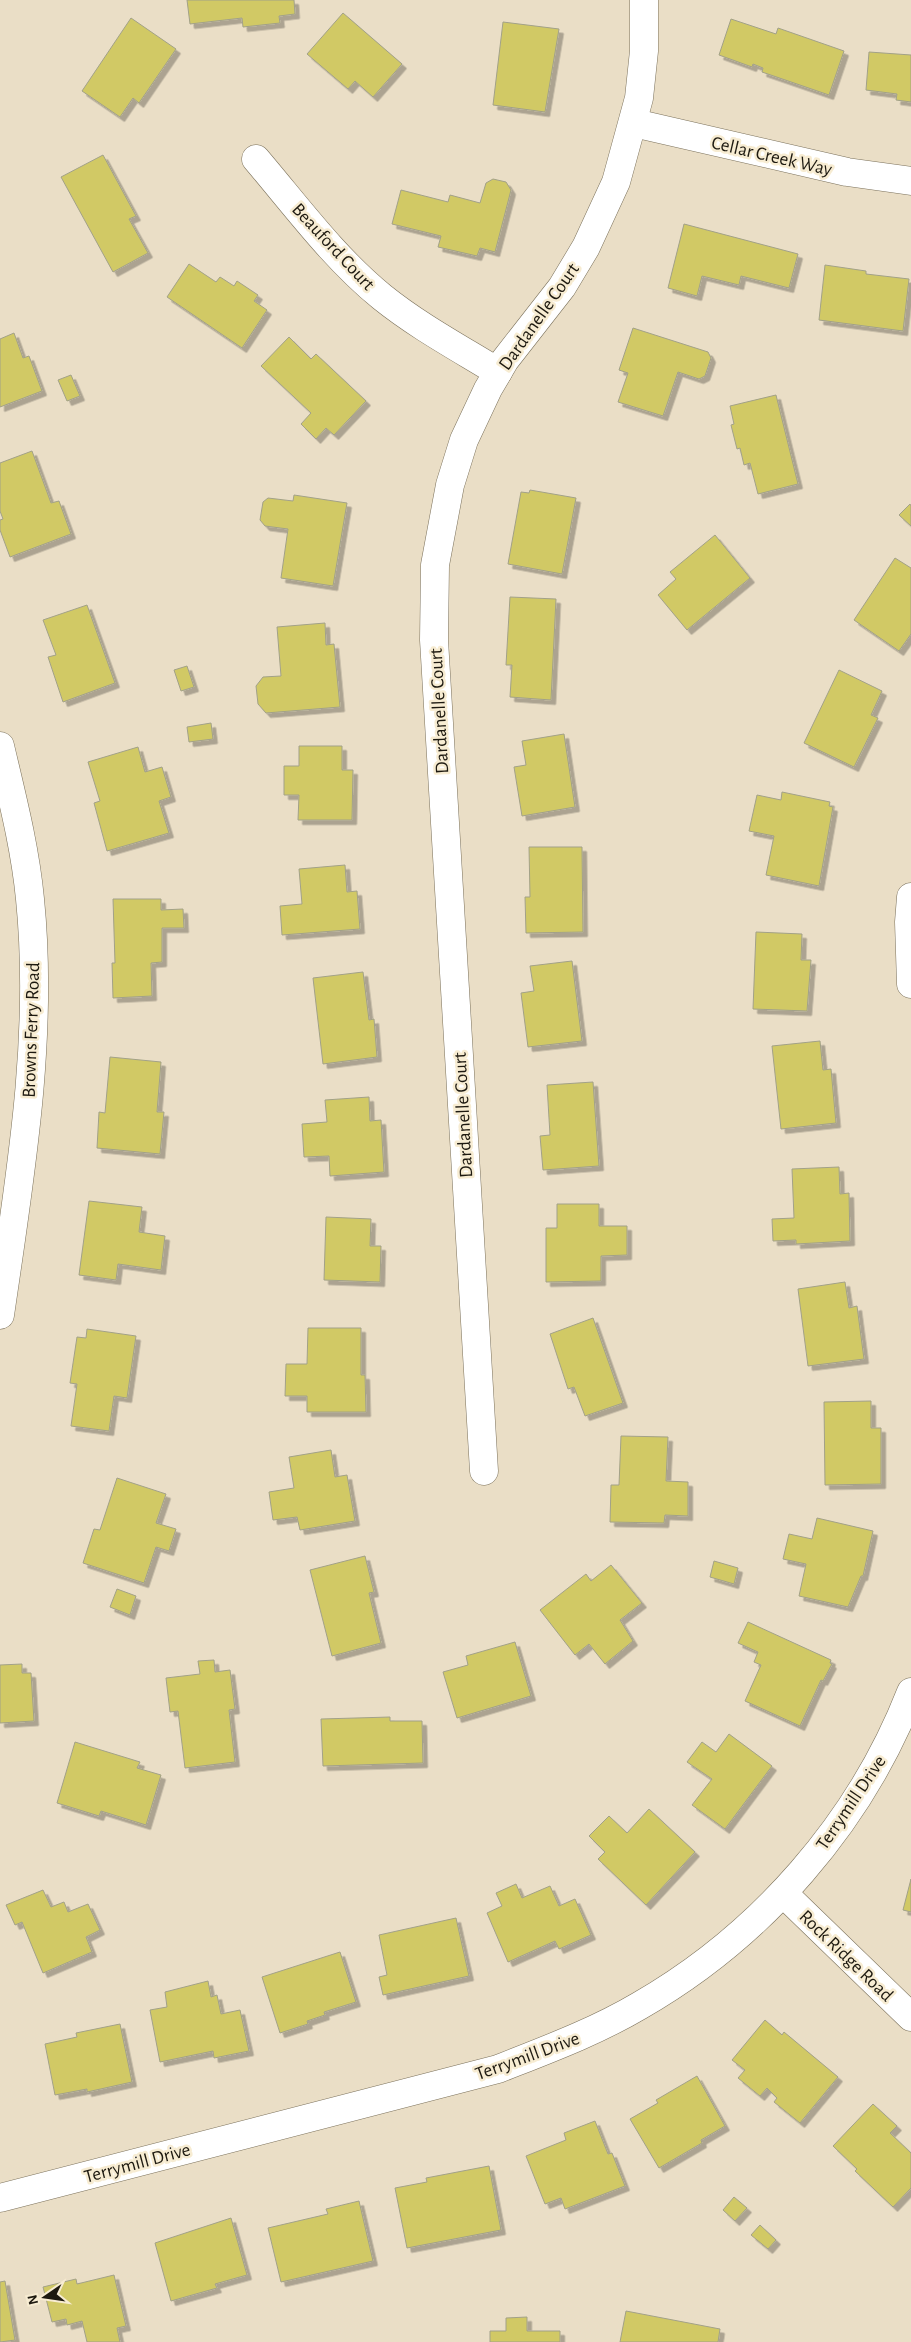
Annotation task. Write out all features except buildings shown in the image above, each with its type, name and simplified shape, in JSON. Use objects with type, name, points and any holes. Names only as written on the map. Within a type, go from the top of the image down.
[{"type":"street","name":"Dardanelle Court","points":[[484,1470],[434,640],[435,565],[450,485],[464,440],[498,372],[562,287],[586,247],[616,182],[634,123],[644,50],[644,0]]},
{"type":"street","name":"Cellar Creek Way","points":[[634,123],[847,172],[911,181]]},
{"type":"street","name":"Beauford Court","points":[[256,159],[337,255],[382,297],[416,321],[498,372]]},
{"type":"street","name":"Browns Ferry Road","points":[[0,746],[17,815],[30,899],[34,977],[32,1063],[17,1194],[0,1315]]},
{"type":"street","points":[[911,897],[908,922],[911,984]]},
{"type":"street","name":"Terrymill Drive","points":[[0,2198],[498,2069],[570,2041],[640,2006],[706,1962],[744,1932],[783,1893],[839,1825],[880,1760],[899,1724],[911,1692]]},
{"type":"street","name":"Rock Ridge Road","points":[[783,1893],[911,2017]]}]
